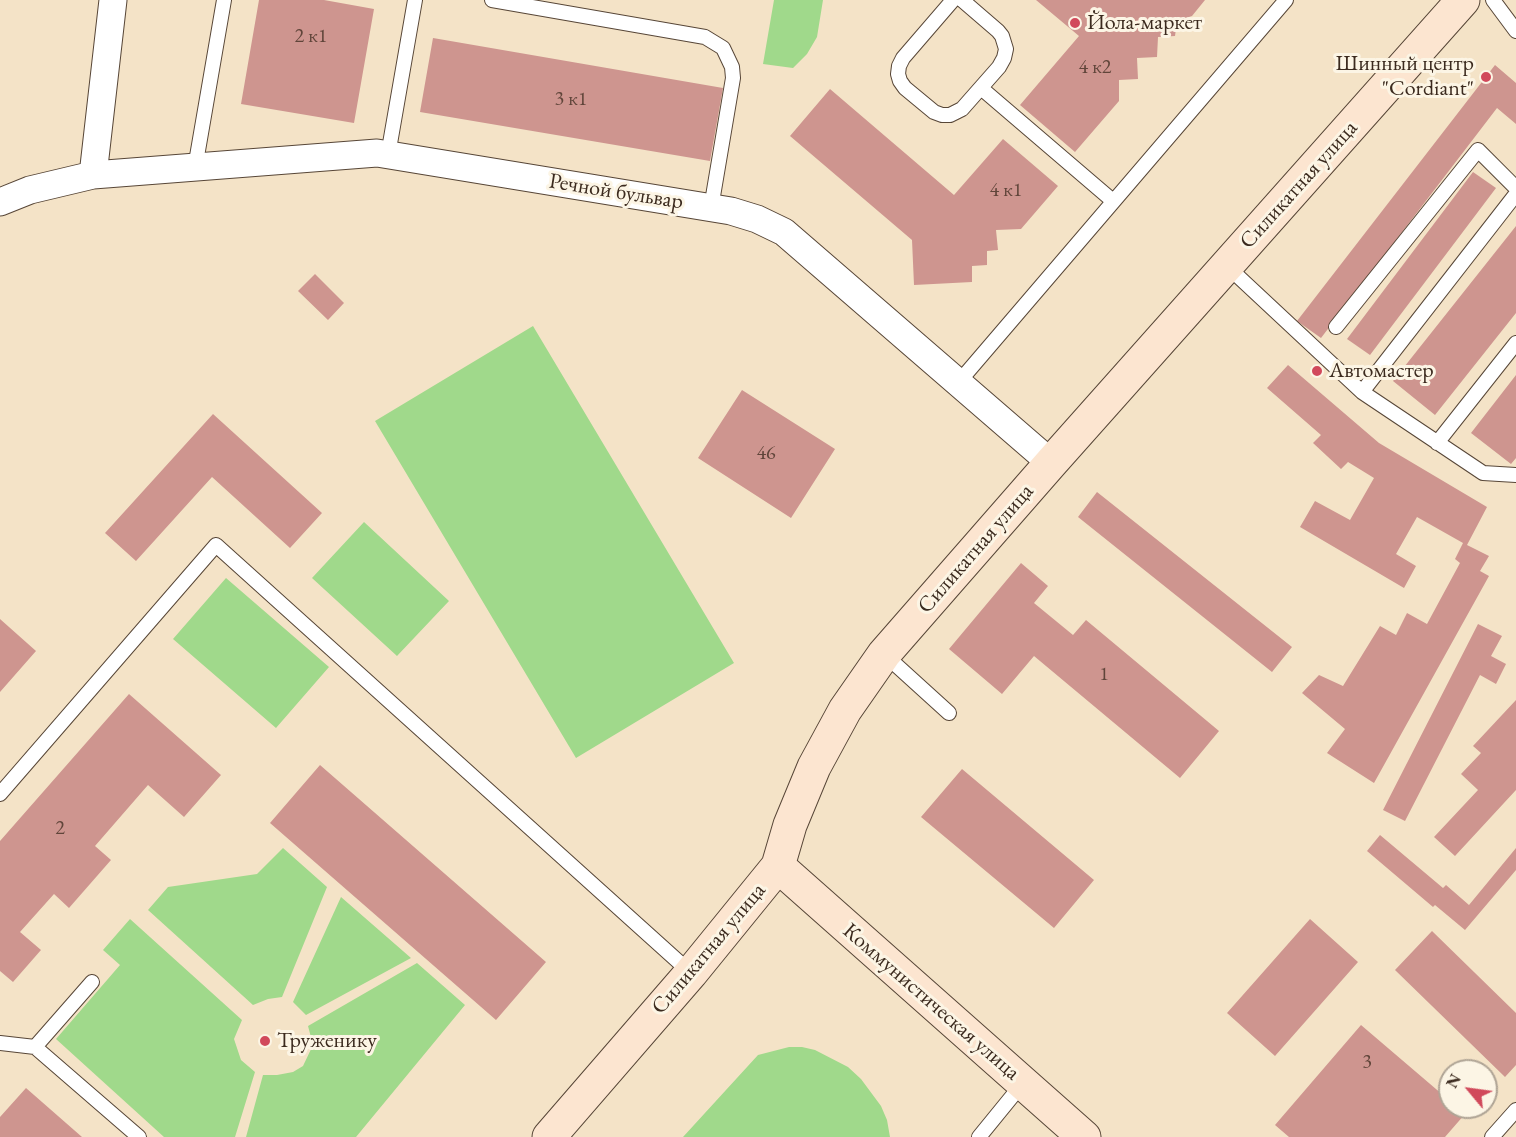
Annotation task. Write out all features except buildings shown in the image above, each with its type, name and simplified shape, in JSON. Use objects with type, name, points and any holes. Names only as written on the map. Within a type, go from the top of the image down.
[{"type":"street","points":[[93,175],[113,0]]},
{"type":"street","name":"Силикатная улица","points":[[549,1137],[691,973],[777,866],[790,825],[814,767],[845,711],[884,654],[1463,0]]},
{"type":"street","name":"Речной бульвар","points":[[0,202],[30,190],[93,175],[377,153],[711,208],[757,219],[784,232],[1051,463]]},
{"type":"street","name":"Коммунистическая улица","points":[[777,866],[1084,1137]]},
{"type":"lane","points":[[195,168],[224,0]]},
{"type":"lane","points":[[388,154],[415,0]]},
{"type":"lane","points":[[492,0],[705,37],[723,48],[732,67],[733,78],[711,208]]},
{"type":"lane","points":[[952,0],[903,58],[898,74],[900,81],[928,108],[942,115],[950,115],[962,109],[1004,58],[1005,43],[998,31],[962,0]]},
{"type":"lane","points":[[958,383],[1286,0]]},
{"type":"lane","points":[[1493,0],[1516,32]]},
{"type":"lane","points":[[981,88],[1113,201]]},
{"type":"lane","points":[[1336,327],[1478,150],[1516,188]]},
{"type":"lane","points":[[1362,392],[1516,194]]},
{"type":"lane","points":[[1227,266],[1362,392],[1483,473],[1516,475]]},
{"type":"lane","points":[[1437,443],[1516,343]]},
{"type":"lane","points":[[0,794],[216,545],[691,973]]},
{"type":"lane","points":[[884,654],[949,713]]},
{"type":"lane","points":[[35,1047],[92,982]]},
{"type":"lane","points":[[0,1043],[35,1047],[139,1137]]},
{"type":"lane","points":[[979,1137],[1023,1083]]},
{"type":"lane","points":[[1492,1137],[1516,1110]]},
{"type":"green space","points":[[774,0],[823,0],[817,37],[807,54],[793,68],[763,64]]},
{"type":"green space","points":[[533,326],[734,663],[576,758],[375,421]]},
{"type":"green space","points":[[364,522],[449,601],[397,656],[312,578]]},
{"type":"green space","points":[[226,578],[329,667],[276,728],[173,639]]},
{"type":"green space","points":[[283,848],[327,887],[282,997],[253,1005],[148,910],[168,887],[257,874]]},
{"type":"green space","points":[[341,897],[411,958],[306,1015],[293,1002]]},
{"type":"green space","points":[[130,919],[242,1020],[234,1039],[241,1060],[255,1072],[235,1137],[164,1137],[56,1039],[120,965],[103,950]]},
{"type":"green space","points":[[417,963],[465,1005],[356,1137],[246,1137],[263,1075],[293,1072],[303,1066],[313,1045],[308,1026]]},
{"type":"green space","points":[[789,1047],[815,1050],[848,1067],[861,1079],[881,1106],[887,1120],[890,1137],[683,1137],[758,1055]]},
{"type":"place","name":"Йола-маркет","points":[[1075,23]]},
{"type":"place","name":"Шинный центр \"Cordiant\"","points":[[1486,77]]},
{"type":"place","name":"Автомастер","points":[[1317,371]]},
{"type":"place","name":"Труженику","points":[[265,1041]]}]
